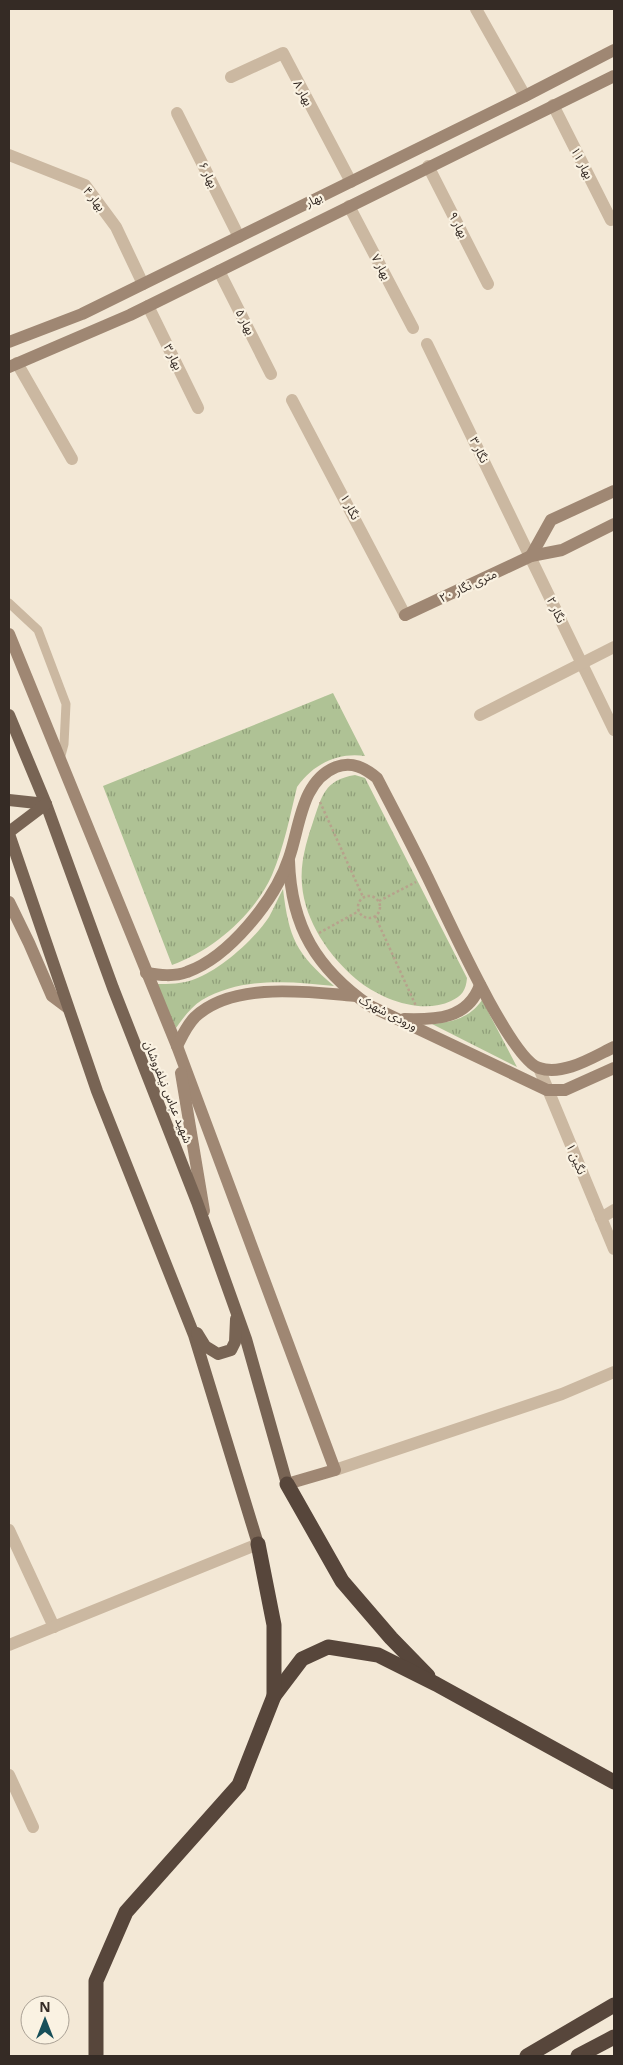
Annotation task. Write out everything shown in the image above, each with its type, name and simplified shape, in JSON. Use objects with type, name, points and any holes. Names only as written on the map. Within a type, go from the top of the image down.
[{"type":"highway","points":[[286,1484],[342,1581],[391,1638],[436,1684]]},
{"type":"highway","points":[[258,1544],[274,1625],[274,1696]]},
{"type":"highway","points":[[96,2056],[96,1981],[126,1912],[239,1785],[274,1696],[302,1658],[328,1648],[378,1655],[436,1684],[614,1782]]},
{"type":"highway","points":[[527,2056],[614,2005]]},
{"type":"highway","points":[[578,2056],[614,2037]]},
{"type":"main road","name":"شهید عباس نیلفروشان","points":[[9,715],[46,804],[113,988],[206,1228],[246,1339],[286,1484]]},
{"type":"main road","points":[[9,800],[46,804]]},
{"type":"main road","points":[[46,804],[9,833],[97,1091],[188,1321],[258,1544]]},
{"type":"main road","points":[[188,1321],[206,1346],[218,1354],[232,1350],[235,1342],[236,1312]]},
{"type":"street","points":[[476,9],[525,96]]},
{"type":"street","name":"بهار","points":[[9,340],[82,314],[525,96],[614,50]]},
{"type":"street","name":"بهار ۸","points":[[231,77],[283,53],[351,182]]},
{"type":"street","name":"بهار","points":[[13,365],[148,306],[428,166],[614,76]]},
{"type":"street","name":"بهار ۱۱","points":[[553,105],[611,220]]},
{"type":"street","name":"بهار ۶","points":[[177,113],[239,237]]},
{"type":"street","name":"بهار ۴","points":[[9,155],[85,185],[116,227],[143,284]]},
{"type":"street","name":"بهار ۹","points":[[428,166],[488,284]]},
{"type":"street","points":[[351,182],[361,200]]},
{"type":"street","name":"بهار ۷","points":[[349,206],[413,328]]},
{"type":"street","name":"بهار ۵","points":[[219,271],[271,374]]},
{"type":"street","name":"بهار ۳","points":[[148,306],[198,408]]},
{"type":"street","name":"نگار ۳","points":[[426,344],[531,556]]},
{"type":"street","points":[[13,365],[72,459]]},
{"type":"street","name":"نگار ۱","points":[[292,400],[405,615]]},
{"type":"street","points":[[531,556],[551,520],[614,491]]},
{"type":"street","name":"۲۰ متری نگار","points":[[405,615],[531,556],[562,550],[614,524]]},
{"type":"street","name":"نگار ۲","points":[[531,556],[614,730]]},
{"type":"street","points":[[9,634],[177,1046],[336,1470]]},
{"type":"street","points":[[480,715],[614,647]]},
{"type":"street","points":[[146,973],[160,975],[186,973],[211,960],[249,925],[272,891],[289,859],[300,814],[313,786],[328,770],[344,764],[355,765],[367,770],[377,778],[480,985],[513,1042],[527,1060],[539,1068],[556,1069],[578,1064],[614,1047]]},
{"type":"street","points":[[289,859],[292,900],[306,940],[324,964],[356,996]]},
{"type":"street","points":[[9,902],[52,996],[68,1008]]},
{"type":"street","points":[[399,1019],[423,1020],[448,1015],[468,1006],[476,998],[480,985]]},
{"type":"street","name":"ورودی شهرک","points":[[177,1046],[194,1017],[208,1007],[238,996],[252,993],[287,992],[356,996],[370,1006],[547,1090]]},
{"type":"street","points":[[177,1046],[206,1228]]},
{"type":"street","name":"نگین ۱","points":[[539,1068],[614,1249]]},
{"type":"street","points":[[547,1090],[565,1090],[614,1068]]},
{"type":"street","points":[[601,1218],[614,1210]]},
{"type":"street","points":[[286,1484],[336,1470],[562,1394],[614,1372]]},
{"type":"street","points":[[9,1530],[54,1627]]},
{"type":"street","points":[[9,1645],[258,1544]]},
{"type":"street","points":[[9,1775],[33,1827]]},
{"type":"lane","points":[[9,603],[38,630],[66,704],[64,744],[60,760]]},
{"type":"path","points":[[313,786],[363,897]]},
{"type":"path","points":[[379,901],[427,876]]},
{"type":"path","points":[[374,896],[379,901],[381,907],[375,916],[364,917],[359,911],[358,904],[363,897],[374,896]]},
{"type":"path","points":[[306,940],[359,911]]},
{"type":"path","points":[[375,916],[423,1020]]},
{"type":"green space","points":[[333,693],[365,756],[345,756],[327,761],[303,779],[297,787],[280,854],[272,875],[255,904],[244,917],[217,940],[203,950],[172,965],[103,786]]},
{"type":"green space","points":[[355,775],[365,778],[467,978],[463,992],[451,1001],[439,1005],[414,1005],[401,1003],[377,993],[346,970],[328,949],[313,924],[304,898],[302,885],[304,853],[308,838],[319,804],[330,785],[345,777]]},
{"type":"green space","points":[[283,889],[288,921],[296,944],[311,964],[334,986],[266,982],[233,987],[202,1000],[176,1028],[156,984],[190,981],[215,969],[236,953],[263,926]]},
{"type":"green space","points":[[482,1000],[517,1067],[432,1024],[460,1018],[472,1011]]}]
